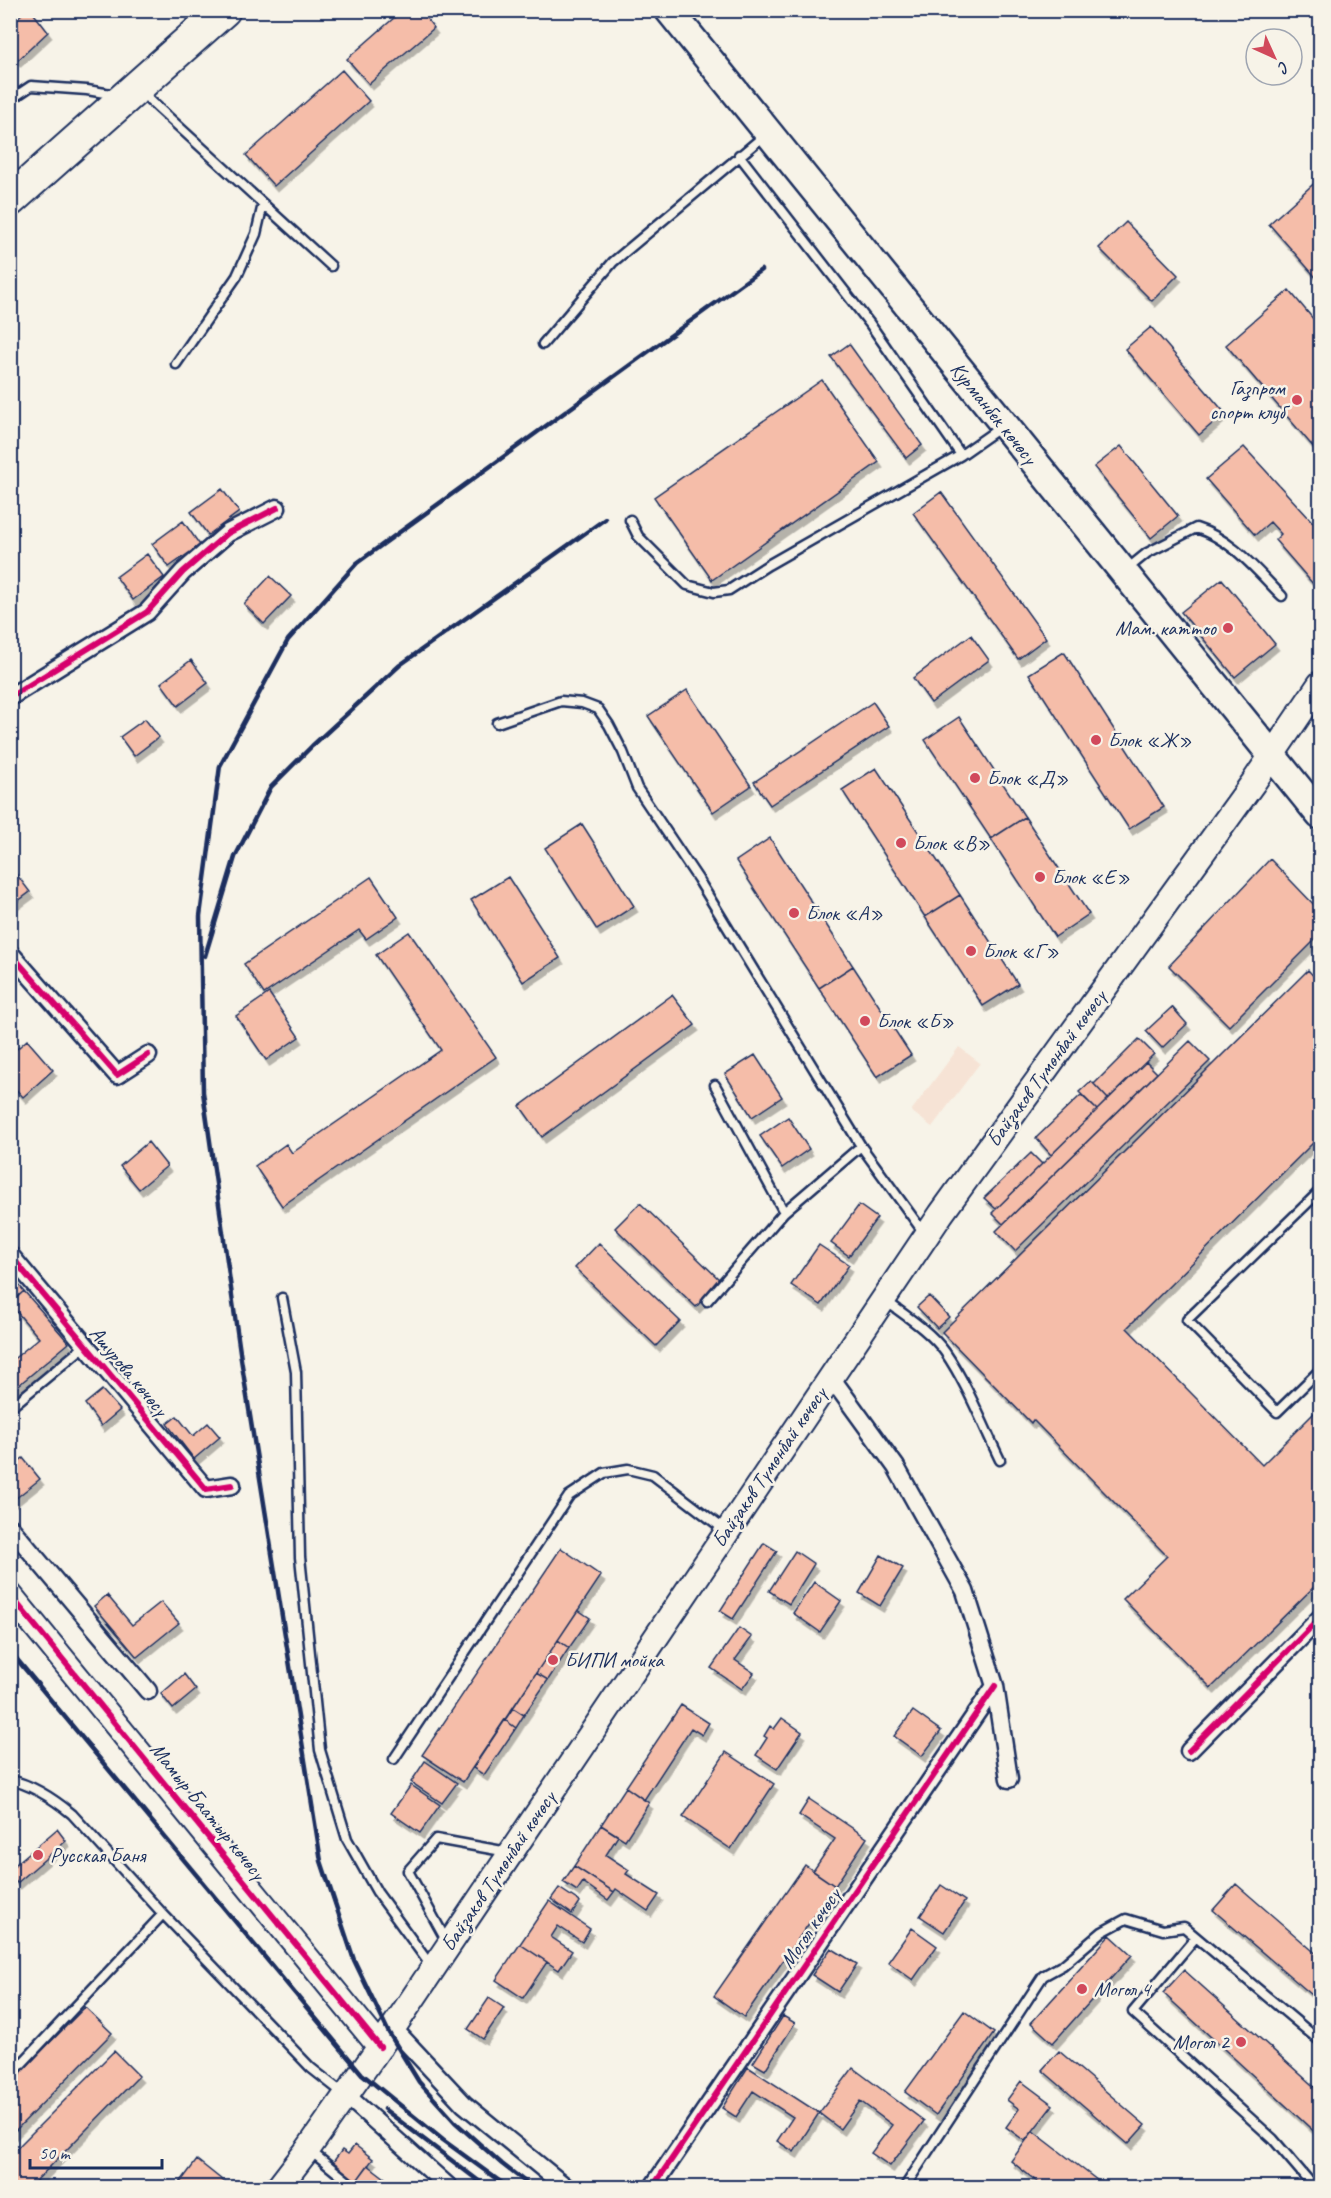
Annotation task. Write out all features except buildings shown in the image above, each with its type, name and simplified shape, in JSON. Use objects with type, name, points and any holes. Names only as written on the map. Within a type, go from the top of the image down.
[{"type":"highway","points":[[10,200],[224,10]]},
{"type":"main road","name":"Курманбек көчөсү","points":[[669,10],[1320,816]]},
{"type":"main road","name":"Байзаков Түмөнбай көчөсү","points":[[286,2182],[387,2037],[926,1236],[1272,755],[1320,684]]},
{"type":"main road","name":"Мамыр Баатыр көчөсү","points":[[10,1595],[387,2037]]},
{"type":"street","points":[[10,697],[147,612],[183,572],[228,533],[277,508]]},
{"type":"street","points":[[10,953],[117,1075],[147,1055]]},
{"type":"street","name":"Ашурова көчөсү","points":[[10,1255],[206,1489],[232,1485]]},
{"type":"street","points":[[830,1376],[896,1467],[965,1591],[995,1686],[1009,1779]]},
{"type":"street","points":[[10,1527],[148,1691]]},
{"type":"street","points":[[1189,1751],[1320,1618]]},
{"type":"street","name":"Могол көчөсү","points":[[652,2187],[995,1686]]},
{"type":"street","points":[[387,2037],[464,2104],[567,2187]]},
{"type":"street","points":[[346,2095],[450,2187]]},
{"type":"lane","points":[[10,100],[31,86],[132,92],[263,204],[331,266]]},
{"type":"lane","points":[[543,344],[614,262],[768,133]]},
{"type":"lane","points":[[739,155],[870,324],[961,455]]},
{"type":"lane","points":[[176,364],[237,276],[256,234],[263,204]]},
{"type":"lane","points":[[630,520],[638,536],[687,585],[714,592],[729,590],[778,559],[961,455],[1004,424]]},
{"type":"lane","points":[[1123,573],[1147,553],[1196,528],[1228,544],[1282,596]]},
{"type":"lane","points":[[497,723],[561,700],[582,703],[598,709],[623,752],[637,788],[698,879],[861,1146],[926,1236]]},
{"type":"lane","points":[[715,1085],[784,1212]]},
{"type":"lane","points":[[708,1301],[784,1212],[861,1146]]},
{"type":"lane","points":[[1320,1191],[1187,1320],[1277,1412],[1320,1370]]},
{"type":"lane","points":[[282,1298],[296,1372],[300,1557],[320,1750],[347,1839],[377,1892],[433,1968]]},
{"type":"lane","points":[[883,1299],[923,1329],[945,1351],[1000,1460]]},
{"type":"lane","points":[[10,1408],[86,1346]]},
{"type":"lane","points":[[394,1759],[569,1496],[604,1473],[628,1469],[653,1475],[726,1531]]},
{"type":"lane","points":[[10,1780],[40,1792],[72,1815],[163,1914],[311,2068],[346,2095]]},
{"type":"lane","points":[[448,1945],[408,1871],[436,1839],[511,1853]]},
{"type":"lane","points":[[10,2076],[163,1914]]},
{"type":"lane","points":[[904,2187],[1043,1976],[1063,1965],[1102,1932],[1126,1919],[1163,1929],[1184,1927],[1320,2041]]},
{"type":"lane","points":[[1196,1937],[1133,2012],[1273,2139],[1316,2187]]},
{"type":"lane","points":[[308,2149],[356,2187]]},
{"type":"shaded area","points":[[959,1047],[980,1063],[932,1127],[911,1111]]},
{"type":"railway","points":[[533,2188],[455,2122],[419,2082],[389,2033],[354,1960],[321,1861],[241,1359],[203,1092],[200,916],[220,766],[288,640],[357,563],[761,270]]},
{"type":"railway","points":[[205,956],[235,857],[271,787],[400,665],[605,519]]},
{"type":"railway","points":[[10,1651],[362,2074],[443,2140],[509,2188]]},
{"type":"railway","points":[[384,2109],[488,2188]]},
{"type":"cycle path","points":[[10,697],[147,612],[183,572],[228,533],[277,508]]},
{"type":"cycle path","points":[[10,953],[117,1075],[148,1055]]},
{"type":"cycle path","points":[[10,1255],[206,1489],[232,1485]]},
{"type":"cycle path","points":[[10,1595],[380,2047]]},
{"type":"cycle path","points":[[1189,1751],[1320,1618]]},
{"type":"cycle path","points":[[652,2188],[995,1686]]},
{"type":"place","name":"Газпром спорт клуб","points":[[1297,400]]},
{"type":"place","name":"Мам. каттоо","points":[[1228,628]]},
{"type":"place","name":"Блок «Ж»","points":[[1096,740]]},
{"type":"place","name":"Блок «Д»","points":[[975,778]]},
{"type":"place","name":"Блок «В»","points":[[901,843]]},
{"type":"place","name":"Блок «Е»","points":[[1040,877]]},
{"type":"place","name":"Блок «А»","points":[[794,913]]},
{"type":"place","name":"Блок «Г»","points":[[971,951]]},
{"type":"place","name":"Блок «Б»","points":[[865,1021]]},
{"type":"place","name":"БИПИ мойка","points":[[553,1660]]},
{"type":"place","name":"Русская Баня","points":[[38,1855]]},
{"type":"place","name":"Могол 4","points":[[1082,1989]]},
{"type":"place","name":"Могол 2","points":[[1241,2042]]}]
